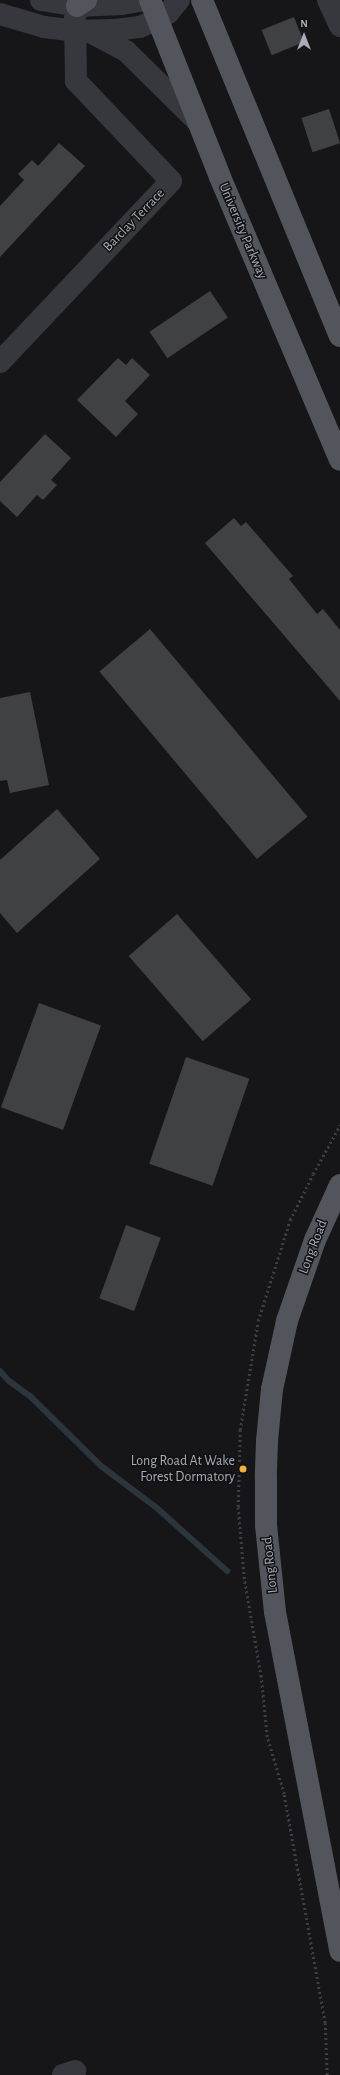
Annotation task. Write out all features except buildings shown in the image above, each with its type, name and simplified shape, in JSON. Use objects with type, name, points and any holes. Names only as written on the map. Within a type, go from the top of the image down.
[{"type":"main road","points":[[202,0],[340,336]]},
{"type":"main road","name":"University Parkway","points":[[154,10],[198,122],[340,460]]},
{"type":"main road","name":"Long Road","points":[[340,1185],[315,1240],[287,1321],[272,1389],[266,1441],[266,1532],[275,1612],[293,1716],[340,1951]]},
{"type":"street","points":[[41,0],[122,4],[145,0]]},
{"type":"street","points":[[0,14],[44,27],[82,31],[140,27],[154,10],[168,13],[179,0]]},
{"type":"street","points":[[328,0],[340,26]]},
{"type":"street","name":"Barclay Terrace","points":[[0,362],[171,182],[76,81],[82,31],[74,19],[82,3]]},
{"type":"street","points":[[82,31],[126,51],[198,122]]},
{"type":"waterway","points":[[0,1371],[9,1381],[30,1396],[101,1466],[158,1509],[227,1571]]},
{"type":"place","name":"Long Road At Wake Forest Dormatory","points":[[243,1469]]}]
